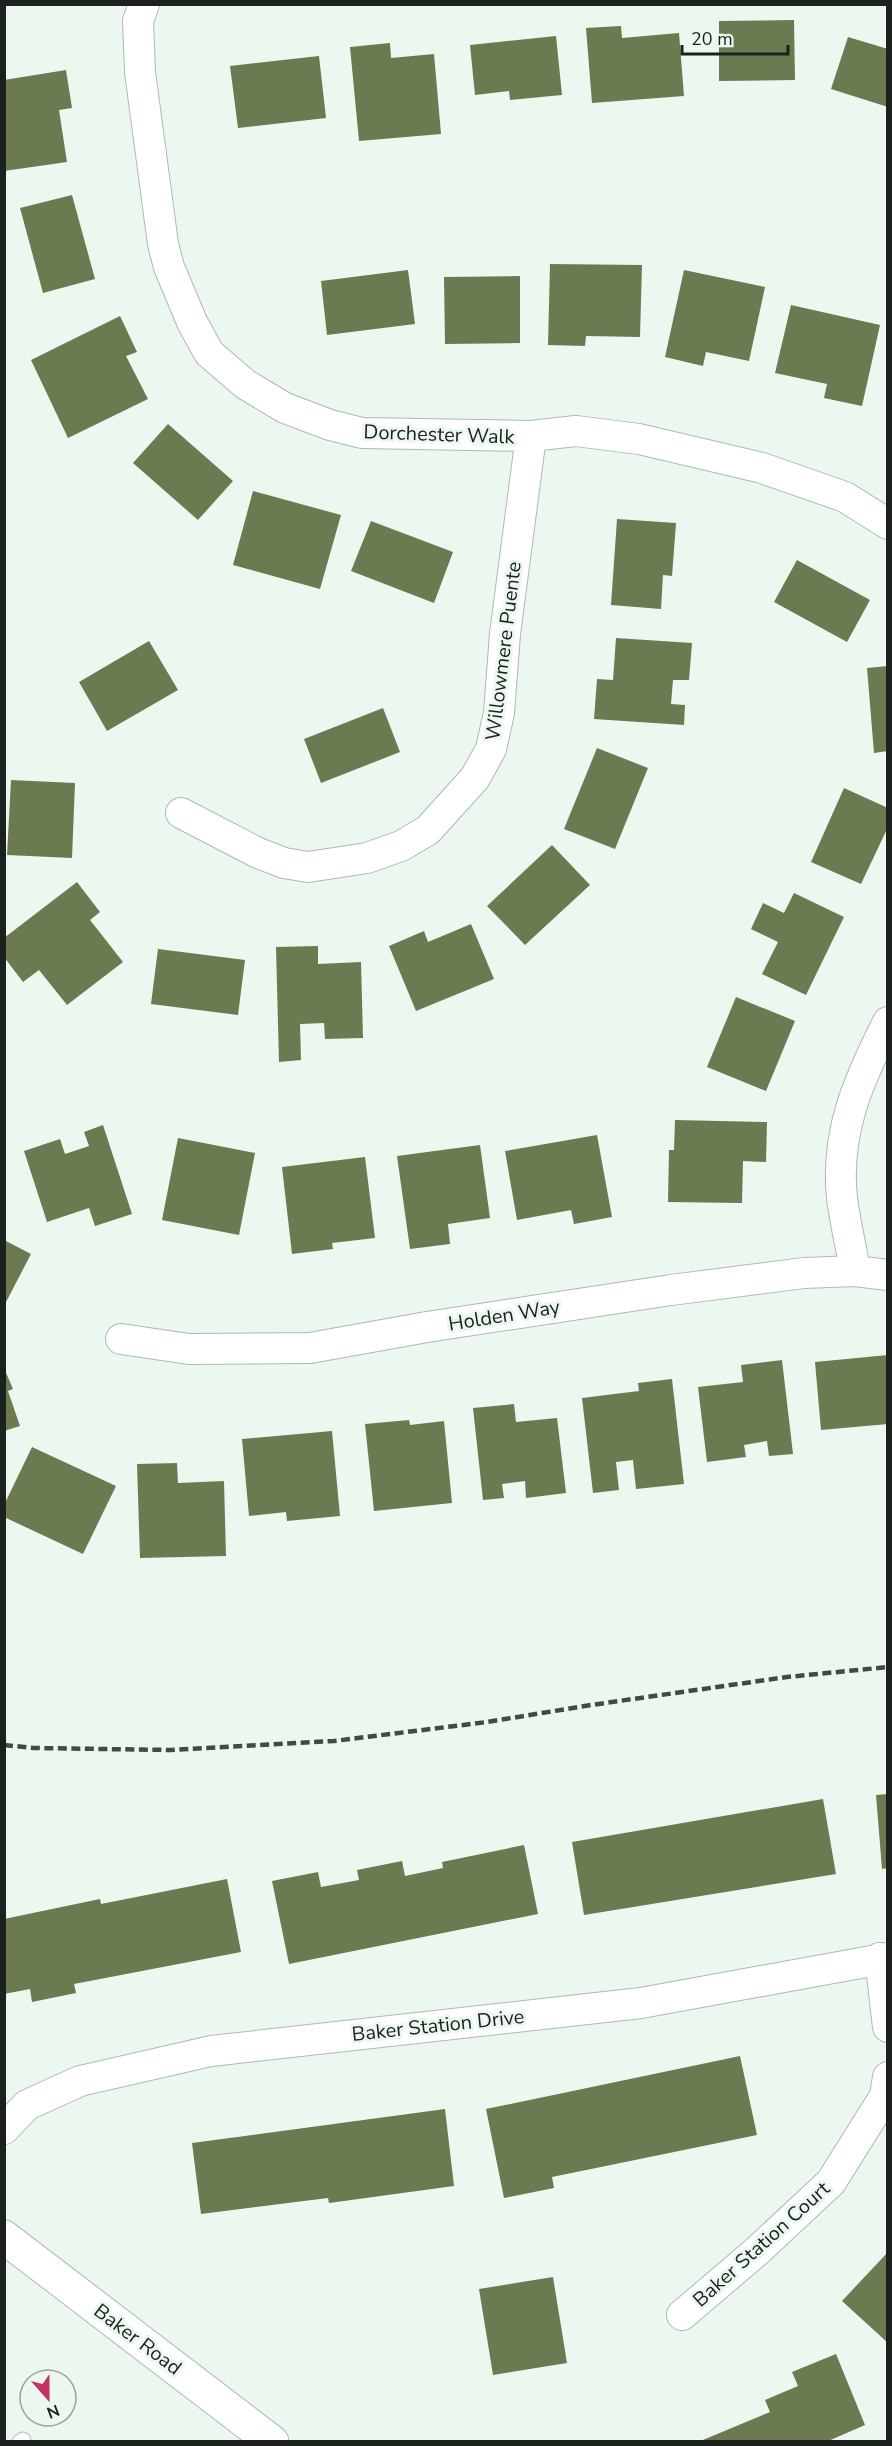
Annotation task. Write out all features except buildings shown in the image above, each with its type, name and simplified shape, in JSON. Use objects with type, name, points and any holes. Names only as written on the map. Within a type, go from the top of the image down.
[{"type":"main road","name":"Baker Road","points":[[4,2237],[272,2442]]},
{"type":"street","name":"Dorchester Walk","points":[[144,4],[138,21],[140,72],[163,244],[169,267],[192,322],[209,352],[245,384],[285,408],[330,425],[362,433],[531,436],[576,431],[639,439],[762,468],[846,496],[888,524]]},
{"type":"street","name":"Willowmere Puente","points":[[181,813],[258,853],[284,863],[308,867],[367,858],[401,846],[428,830],[475,778],[491,749],[499,713],[505,634],[531,436]]},
{"type":"street","points":[[855,1270],[842,1197],[841,1158],[848,1116],[860,1078],[888,1022]]},
{"type":"street","name":"Holden Way","points":[[121,1339],[189,1349],[310,1348],[428,1327],[671,1290],[804,1273],[855,1270],[888,1275]]},
{"type":"street","points":[[884,1958],[888,2027]]},
{"type":"street","name":"Baker Station Drive","points":[[4,2129],[27,2105],[81,2080],[211,2051],[641,2003],[884,1958]]},
{"type":"street","name":"Baker Station Court","points":[[682,2315],[756,2252],[831,2182],[885,2096],[888,2077]]},
{"type":"railway","points":[[4,1745],[34,1748],[171,1750],[334,1741],[487,1722],[787,1677],[888,1667]]}]
